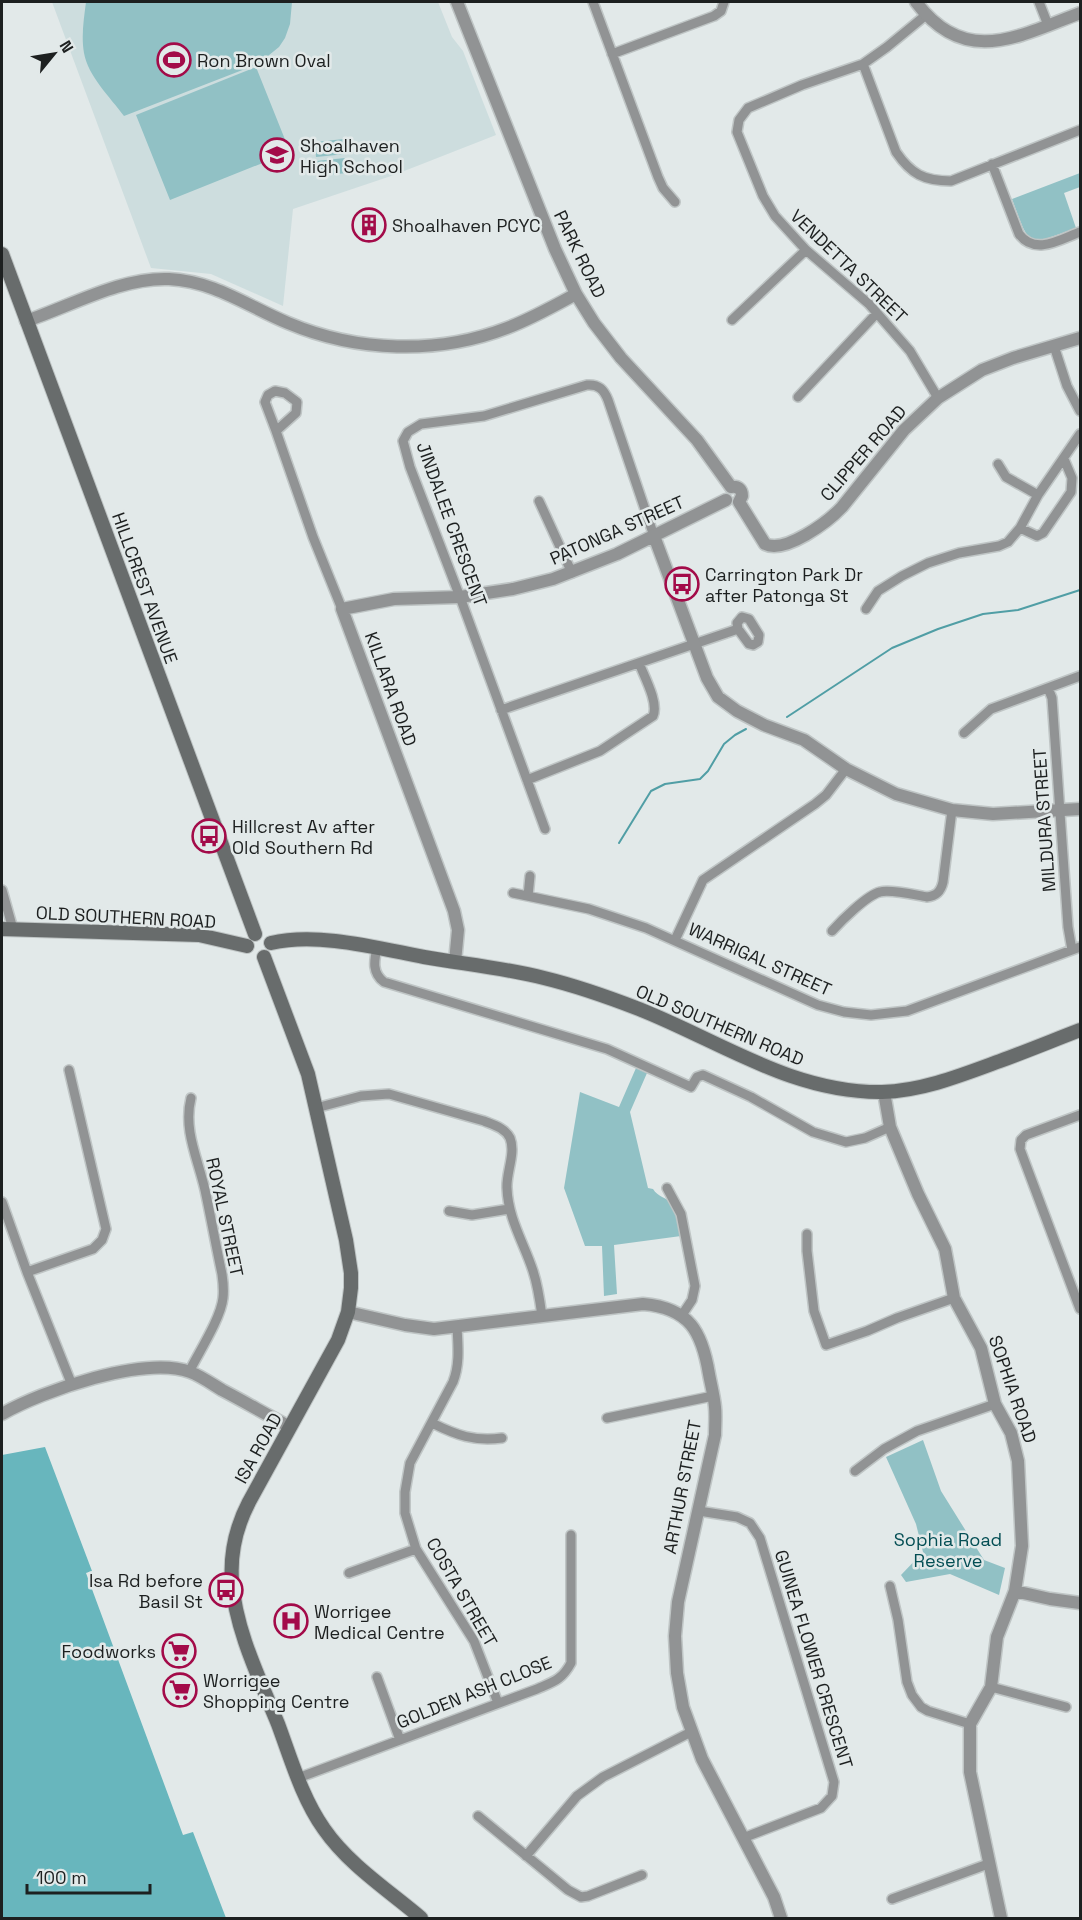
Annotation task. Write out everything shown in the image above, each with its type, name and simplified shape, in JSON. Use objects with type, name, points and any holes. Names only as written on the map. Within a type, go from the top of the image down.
[{"type":"main road","name":"HILLCREST AVENUE","points":[[2,254],[251,940]]},
{"type":"main road","name":"OLD SOUTHERN ROAD","points":[[7,929],[199,935],[251,940]]},
{"type":"main road","points":[[265,935],[271,943],[270,951],[264,957],[253,955],[251,940],[265,935]]},
{"type":"main road","name":"OLD SOUTHERN ROAD","points":[[271,943],[299,939],[377,948],[543,978],[594,992],[640,1009],[768,1068],[836,1089],[884,1092],[911,1088],[950,1078],[1080,1030]]},
{"type":"main road","name":"ISA ROAD","points":[[264,957],[300,1051],[316,1108],[346,1240],[351,1288],[348,1312],[338,1340],[242,1515],[234,1540],[231,1572],[234,1604],[240,1626],[298,1778],[317,1818],[335,1842],[358,1866],[421,1918]]},
{"type":"street","name":"PARK ROAD","points":[[457,2],[551,241],[576,294],[594,323],[621,358],[708,452],[731,487]]},
{"type":"street","points":[[593,2],[658,177],[663,188],[675,202]]},
{"type":"street","points":[[612,54],[714,16],[721,11],[724,2]]},
{"type":"street","points":[[916,2],[937,24],[962,38],[990,42],[1003,41],[1022,35],[1080,13]]},
{"type":"street","points":[[1039,2],[1048,25]]},
{"type":"street","name":"VENDETTA STREET","points":[[926,15],[863,64],[748,108],[739,120],[737,132],[763,196],[775,216],[806,250],[877,313],[910,351],[938,398]]},
{"type":"street","points":[[863,64],[896,152],[918,175],[936,181],[951,181],[1080,130]]},
{"type":"street","points":[[992,164],[1010,205],[1019,234],[1024,241],[1033,246],[1040,246],[1080,232]]},
{"type":"street","points":[[732,320],[806,250]]},
{"type":"street","points":[[26,321],[129,283],[170,279],[195,282],[215,288],[289,323],[320,334],[374,345],[415,346],[452,343],[507,328],[576,294]]},
{"type":"street","points":[[798,397],[877,313]]},
{"type":"street","name":"CLIPPER ROAD","points":[[739,502],[761,539],[770,546],[776,547],[801,537],[835,514],[851,498],[904,430],[938,398],[982,370],[1080,338]]},
{"type":"street","points":[[1054,345],[1067,386],[1080,411]]},
{"type":"street","name":"JINDALEE CRESCENT","points":[[544,829],[403,441],[408,432],[421,424],[484,416],[587,385],[596,385],[603,390],[608,400],[654,536]]},
{"type":"street","name":"KILLARA ROAD","points":[[276,431],[313,537],[454,911],[458,930],[455,962]]},
{"type":"street","points":[[866,609],[878,591],[928,563],[959,553],[999,546],[1008,542],[1020,528],[1038,495],[1080,434]]},
{"type":"street","points":[[1020,528],[1037,536],[1043,533],[1071,492],[1072,478],[1064,459]]},
{"type":"street","points":[[998,464],[1006,477],[1038,495]]},
{"type":"street","points":[[731,487],[740,489],[742,496],[739,502],[732,504],[726,500],[725,492],[731,487]]},
{"type":"street","name":"PATONGA STREET","points":[[342,609],[388,600],[460,597],[513,589],[553,579],[572,573],[654,536],[726,500]]},
{"type":"street","points":[[539,501],[572,573]]},
{"type":"street","points":[[654,536],[707,678],[718,698],[751,719],[812,744],[846,769],[896,794],[952,810],[993,814],[1080,809]]},
{"type":"street","points":[[501,710],[738,629]]},
{"type":"street","points":[[527,780],[594,754],[654,716],[655,704],[639,663]]},
{"type":"street","points":[[964,733],[991,709],[1080,676]]},
{"type":"street","name":"MILDURA STREET","points":[[1048,688],[1052,698],[1068,927],[1076,948]]},
{"type":"street","points":[[675,940],[703,880],[815,804],[826,795],[846,769]]},
{"type":"street","points":[[832,931],[845,916],[881,891],[927,897],[934,896],[940,891],[952,810]]},
{"type":"street","points":[[528,896],[530,876]]},
{"type":"street","points":[[2,890],[7,929]]},
{"type":"street","name":"WARRIGAL STREET","points":[[513,893],[589,909],[675,940],[818,1005],[844,1012],[871,1015],[907,1011],[926,1005],[1076,948]]},
{"type":"street","points":[[377,948],[375,971],[379,979],[384,982],[607,1049],[691,1087],[697,1077],[703,1075],[751,1097],[813,1132],[846,1142],[865,1138],[890,1127]]},
{"type":"street","points":[[27,1272],[93,1249],[102,1240],[106,1229],[69,1070]]},
{"type":"street","name":"SOPHIA ROAD","points":[[884,1092],[890,1127],[918,1194],[945,1249],[954,1298],[981,1348],[995,1404],[1011,1433],[1018,1461],[1022,1546],[1015,1591],[997,1636],[991,1687],[970,1725],[970,1772],[1001,1918]]},
{"type":"street","points":[[316,1108],[361,1096],[389,1094],[500,1128],[509,1136],[512,1148],[507,1179],[509,1209],[532,1270],[542,1316]]},
{"type":"street","name":"ROYAL STREET","points":[[189,1372],[219,1312],[223,1293],[222,1274],[204,1188],[193,1150],[189,1111],[191,1098]]},
{"type":"street","points":[[1080,1115],[1026,1136],[1021,1140],[1020,1149],[1080,1309]]},
{"type":"street","points":[[348,1312],[434,1329],[643,1304],[668,1308],[682,1315],[692,1300],[695,1286],[681,1214],[667,1188]]},
{"type":"street","points":[[2,1202],[72,1384]]},
{"type":"street","points":[[449,1211],[471,1215],[509,1209]]},
{"type":"street","points":[[807,1234],[813,1311],[826,1345],[954,1298]]},
{"type":"street","name":"ARTHUR STREET","points":[[682,1315],[693,1326],[701,1340],[716,1406],[715,1435],[680,1591],[675,1636],[677,1672],[683,1707],[710,1777],[774,1898],[781,1918]]},
{"type":"street","name":"COSTA STREET","points":[[457,1327],[457,1372],[414,1455],[406,1482],[405,1513],[416,1549],[474,1641],[498,1703]]},
{"type":"street","points":[[2,1414],[29,1400],[72,1384],[125,1371],[167,1367],[189,1372],[290,1427]]},
{"type":"street","points":[[607,1418],[713,1396]]},
{"type":"street","points":[[855,1471],[884,1449],[917,1431],[995,1404]]},
{"type":"street","points":[[432,1423],[464,1437],[488,1440],[502,1438]]},
{"type":"street","name":"GUINEA FLOWER CRESCENT","points":[[699,1511],[738,1517],[750,1523],[760,1538],[834,1782],[832,1796],[821,1808],[743,1838]]},
{"type":"street","name":"GOLDEN ASH CLOSE","points":[[298,1778],[554,1682],[565,1674],[571,1664],[570,1535]]},
{"type":"street","points":[[349,1574],[416,1549]]},
{"type":"street","points":[[890,1586],[898,1620],[907,1682],[912,1695],[921,1707],[928,1711],[970,1725]]},
{"type":"street","points":[[1015,1591],[1080,1603]]},
{"type":"street","points":[[377,1677],[400,1740]]},
{"type":"street","points":[[991,1687],[1066,1707]]},
{"type":"street","points":[[526,1856],[577,1796],[603,1777],[691,1732]]},
{"type":"street","points":[[478,1816],[568,1890],[581,1897],[642,1875]]},
{"type":"street","points":[[892,1899],[988,1864]]},
{"type":"shaded area","name":"Shoalhaven High School","points":[[52,2],[438,2],[452,37],[463,51],[496,135],[394,175],[293,209],[283,306],[211,274],[151,268]]},
{"type":"shaded area","points":[[45,1447],[92,1571],[86,1573],[183,1835],[193,1832],[226,1918],[2,1918],[2,1455]]},
{"type":"green space","name":"Ron Brown Oval","points":[[86,2],[292,2],[290,24],[285,38],[279,47],[258,64],[124,116],[106,94],[86,62],[83,27]]},
{"type":"green space","points":[[256,67],[290,152],[170,200],[136,115]]},
{"type":"green space","points":[[344,139],[346,154],[316,157],[315,142]]},
{"type":"green space","points":[[345,158],[347,173],[317,176],[316,161]]},
{"type":"green space","points":[[1080,173],[1080,187],[1064,193],[1076,228],[1048,238],[1032,239],[1023,228],[1012,199]]},
{"type":"green space","points":[[636,1068],[647,1073],[630,1112],[648,1188],[653,1189],[674,1207],[681,1236],[614,1245],[617,1294],[604,1296],[602,1246],[585,1246],[564,1188],[580,1092],[619,1107]]},
{"type":"green space","name":"Sophia Road Reserve","points":[[923,1440],[941,1491],[984,1560],[1005,1568],[999,1595],[950,1574],[906,1582],[901,1575],[923,1552],[916,1524],[886,1457]]},
{"type":"waterway","points":[[787,717],[892,648],[983,614],[1018,610],[1080,590]]},
{"type":"waterway","points":[[619,843],[651,791],[665,784],[700,779],[708,771],[724,744],[746,729]]},
{"type":"place","name":"Ron Brown Oval","points":[[174,60]]},
{"type":"place","name":"Shoalhaven High School","points":[[277,155]]},
{"type":"place","name":"Shoalhaven PCYC","points":[[369,225]]},
{"type":"place","name":"Carrington Park Dr after Patonga St","points":[[682,584]]},
{"type":"place","name":"Hillcrest Av after Old Southern Rd","points":[[209,836]]},
{"type":"place","name":"Isa Rd before Basil St","points":[[226,1590]]},
{"type":"place","name":"Worrigee Medical Centre","points":[[291,1621]]},
{"type":"place","name":"Foodworks","points":[[179,1651]]},
{"type":"place","name":"Worrigee Shopping Centre","points":[[180,1690]]}]
